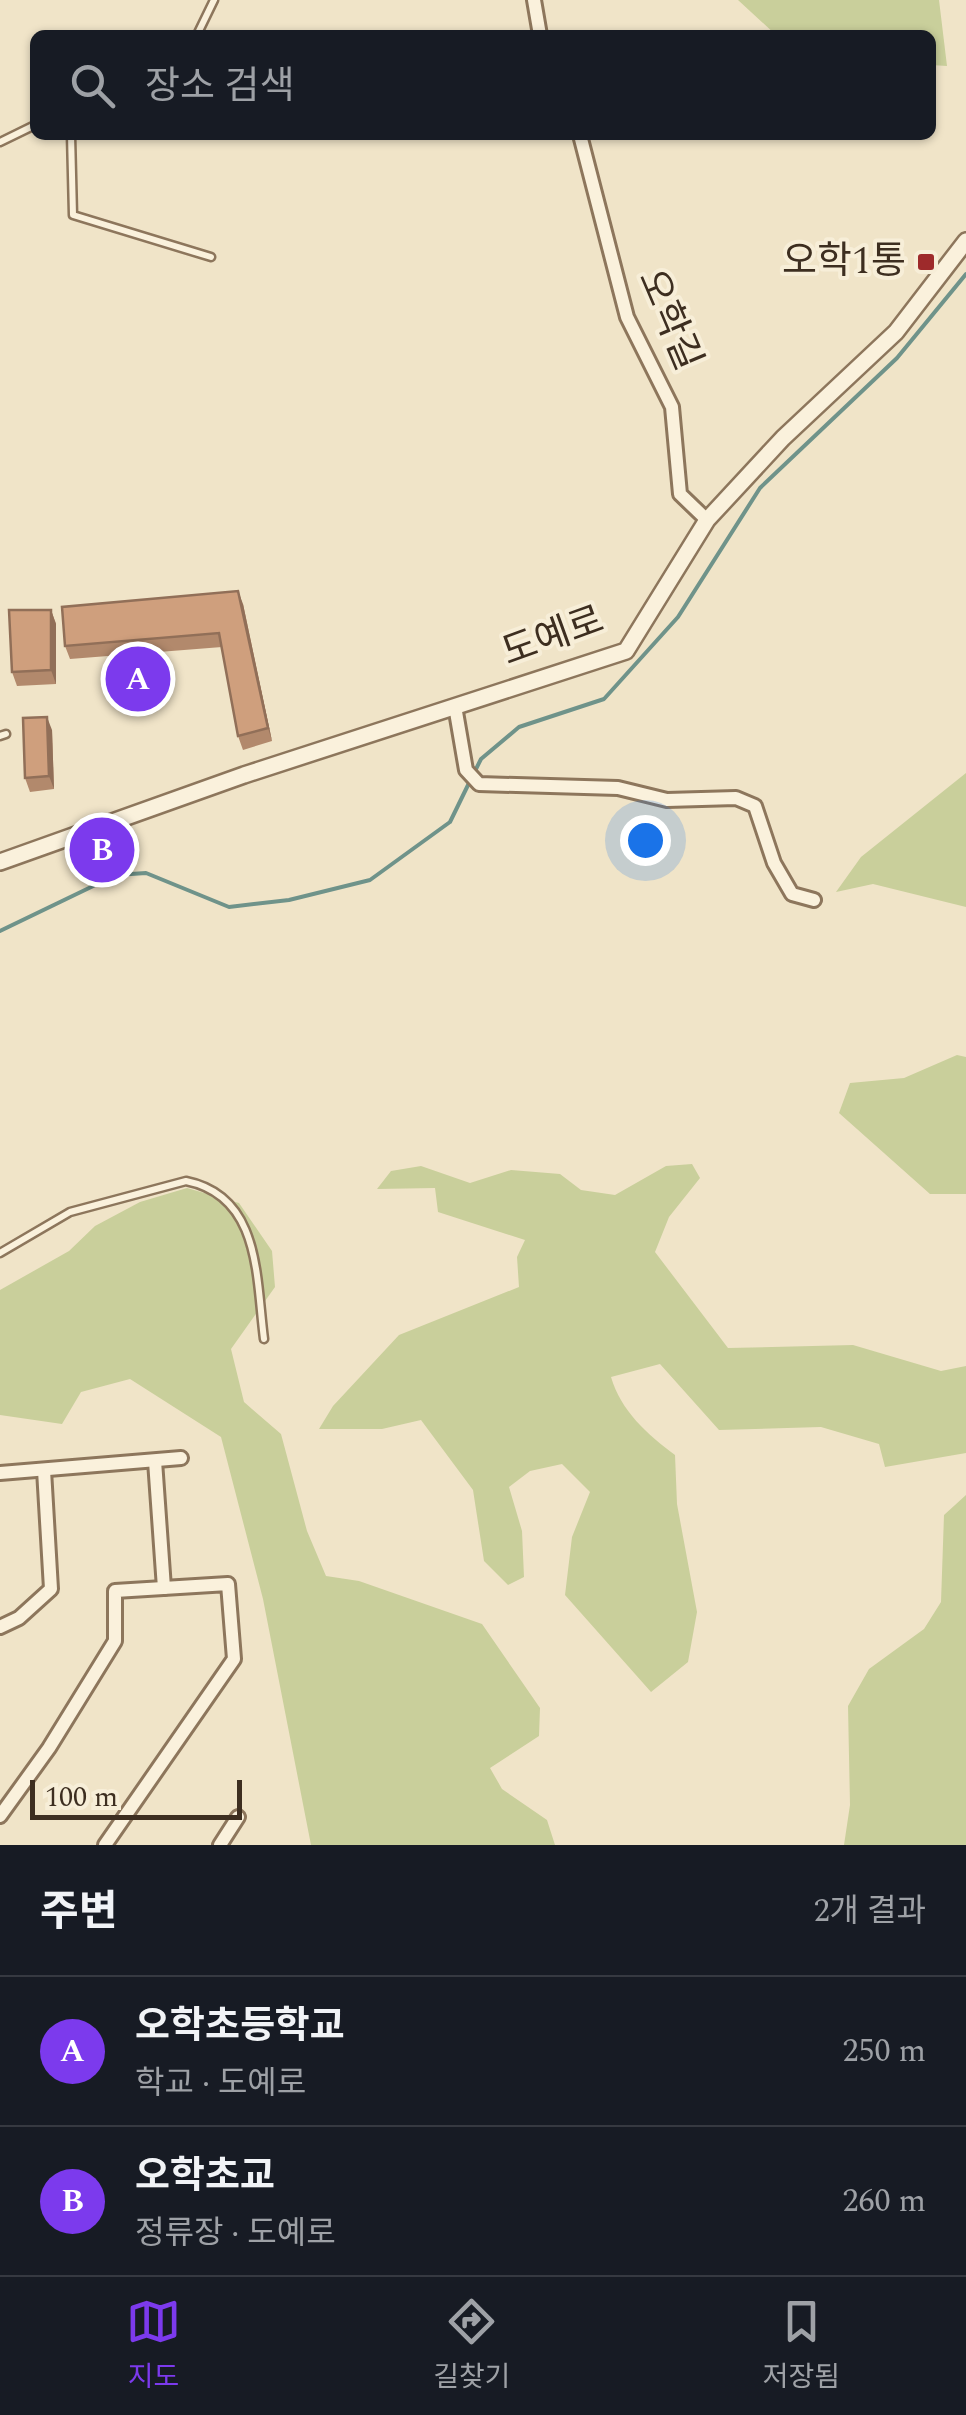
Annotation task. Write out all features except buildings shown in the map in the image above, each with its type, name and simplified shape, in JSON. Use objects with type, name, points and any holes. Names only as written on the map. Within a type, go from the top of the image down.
[{"type":"street","points":[[534,0],[539,30]]},
{"type":"street","name":"오학길","points":[[581,140],[627,316],[672,407],[680,494],[707,520]]},
{"type":"street","name":"도예로","points":[[0,862],[244,774],[626,651],[707,520],[783,438],[896,332],[966,241]]},
{"type":"street","points":[[454,706],[466,770],[480,784],[618,788],[667,800],[736,798],[755,806],[774,863],[792,894],[814,900]]},
{"type":"street","points":[[0,1473],[180,1458]]},
{"type":"street","points":[[155,1461],[164,1588]]},
{"type":"street","points":[[0,1627],[19,1618],[51,1589],[44,1470]]},
{"type":"street","points":[[0,1816],[49,1748],[115,1641],[114,1591],[228,1584],[234,1659],[105,1845]]},
{"type":"street","points":[[220,1845],[238,1817]]},
{"type":"lane","points":[[199,30],[214,0]]},
{"type":"lane","points":[[0,142],[30,128]]},
{"type":"lane","points":[[71,140],[73,215],[212,257]]},
{"type":"lane","points":[[0,1253],[70,1212],[186,1180],[205,1184],[222,1192],[250,1241],[264,1340]]},
{"type":"green space","points":[[738,0],[939,0],[947,66],[936,65],[936,30],[771,30]]},
{"type":"green space","points":[[966,773],[966,907],[873,884],[836,892],[861,857]]},
{"type":"green space","points":[[957,1055],[966,1057],[966,1194],[930,1194],[839,1113],[850,1083],[904,1078]]},
{"type":"green space","points":[[692,1164],[700,1178],[669,1217],[655,1252],[728,1348],[853,1345],[941,1371],[966,1366],[966,1453],[885,1467],[879,1444],[821,1427],[719,1430],[660,1364],[611,1377],[621,1401],[636,1421],[675,1455],[677,1504],[697,1612],[688,1662],[651,1692],[565,1595],[572,1537],[590,1492],[562,1464],[530,1471],[509,1487],[522,1531],[524,1577],[508,1585],[484,1561],[473,1490],[421,1420],[382,1429],[319,1429],[333,1406],[399,1335],[519,1287],[517,1257],[525,1240],[438,1212],[435,1188],[377,1189],[391,1171],[421,1166],[470,1183],[511,1170],[560,1174],[581,1190],[615,1195],[666,1166]]},
{"type":"green space","points":[[187,1188],[239,1203],[272,1251],[275,1287],[231,1349],[244,1402],[281,1434],[307,1531],[326,1576],[359,1581],[482,1624],[540,1708],[539,1736],[490,1768],[502,1789],[547,1820],[555,1845],[311,1845],[263,1599],[221,1437],[130,1379],[81,1392],[62,1424],[0,1415],[0,1290],[69,1251],[95,1226],[140,1202]]},
{"type":"green space","points":[[966,1495],[966,1845],[844,1845],[850,1805],[848,1706],[869,1669],[924,1629],[941,1602],[944,1515]]},
{"type":"waterway","points":[[474,773],[481,759],[519,727],[604,699],[678,617],[760,488],[897,358],[966,274]]},
{"type":"waterway","points":[[0,931],[116,875],[146,873],[229,907],[289,900],[370,880],[450,822],[470,781]]},
{"type":"place","name":"오학1통","points":[[926,262]]},
{"type":"place","name":"오학초등학교","points":[[138,679]]},
{"type":"place","name":"오학초교","points":[[102,850]]}]
